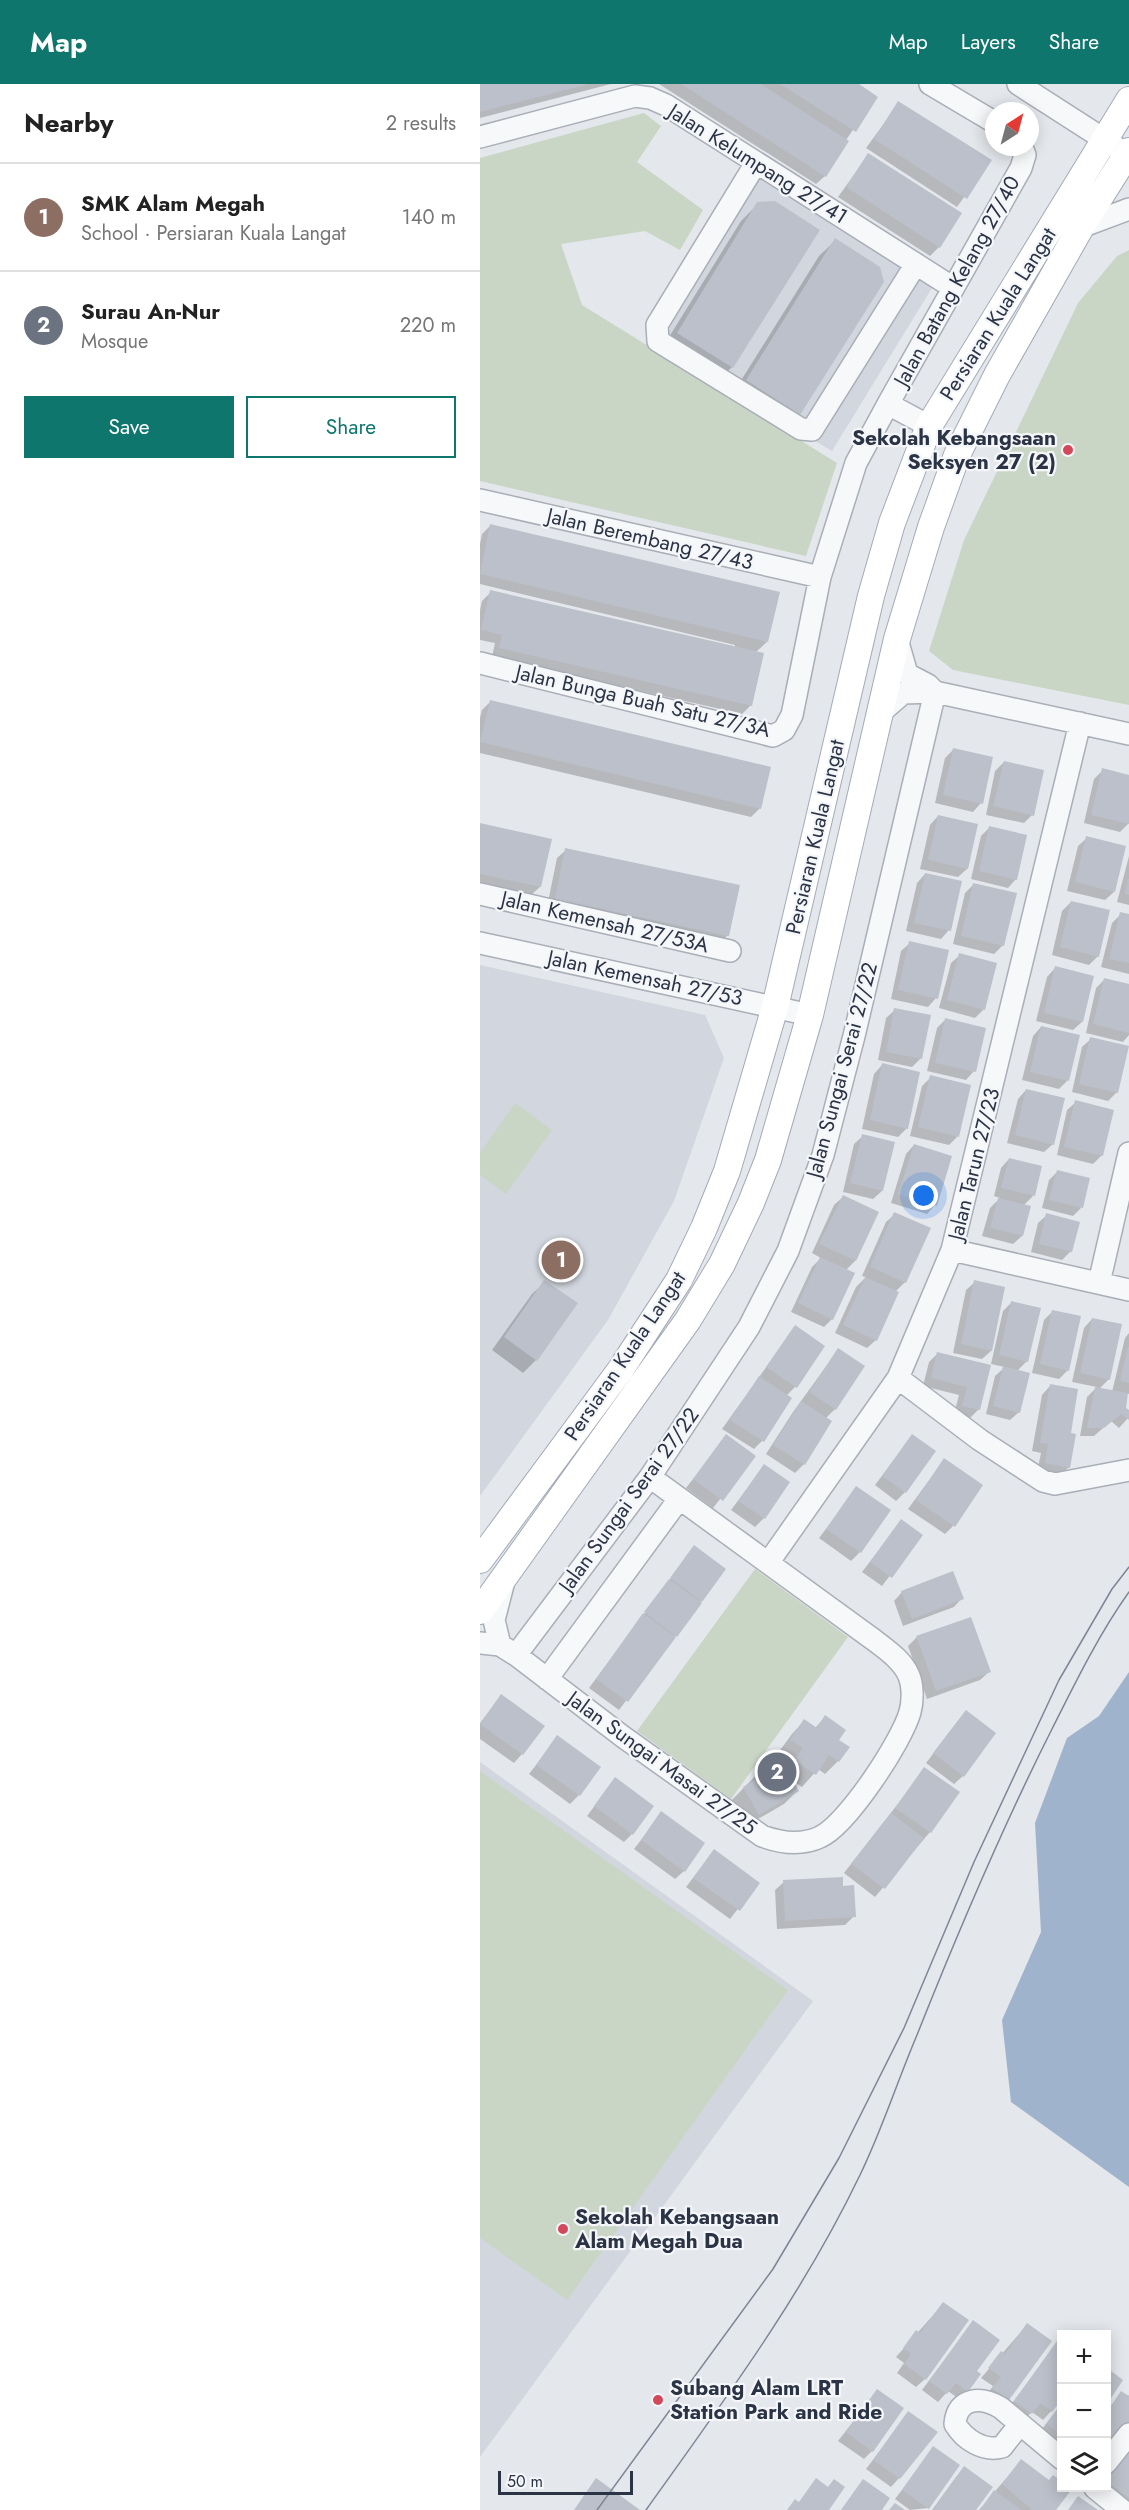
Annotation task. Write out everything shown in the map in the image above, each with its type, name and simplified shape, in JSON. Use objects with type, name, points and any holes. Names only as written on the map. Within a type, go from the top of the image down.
[{"type":"main road","name":"Persiaran Kuala Langat","points":[[480,1560],[621,1369],[679,1280],[727,1171],[776,1006],[871,596],[892,523],[929,426],[1117,120]]},
{"type":"main road","name":"Persiaran Kuala Langat","points":[[480,1611],[688,1320],[722,1264],[768,1160],[810,1015],[897,639],[931,527],[957,454],[997,375],[1081,227],[1128,152]]},
{"type":"street","points":[[930,84],[985,117]]},
{"type":"street","points":[[1018,84],[1075,121],[1117,120],[1128,152]]},
{"type":"street","name":"Jalan Kelumpang 27/41","points":[[480,137],[635,96],[650,98],[666,105],[952,287]]},
{"type":"street","name":"Jalan Batang Kelang 27/40","points":[[929,426],[888,404],[1021,168],[1025,156]]},
{"type":"street","points":[[756,164],[657,325],[658,342],[801,429],[812,430],[916,264]]},
{"type":"street","points":[[1081,227],[1129,209]]},
{"type":"street","name":"Jalan Bunga Buah Satu 27/3A","points":[[480,663],[773,736],[784,730],[792,715],[820,577],[856,463],[888,404]]},
{"type":"street","name":"Jalan Berembang 27/43","points":[[480,500],[820,577]]},
{"type":"street","points":[[897,639],[907,674],[928,685],[935,692]]},
{"type":"street","points":[[879,714],[903,693],[935,692],[1129,734]]},
{"type":"street","name":"Jalan Sungai Serai 27/22","points":[[499,1648],[650,1477],[749,1328],[788,1251],[824,1155],[935,692]]},
{"type":"street","name":"Jalan Tarun 27/23","points":[[768,1563],[898,1378],[952,1250],[1080,723]]},
{"type":"street","name":"Jalan Kemensah 27/53A","points":[[480,894],[730,951]]},
{"type":"street","name":"Jalan Kemensah 27/53","points":[[480,943],[810,1015]]},
{"type":"street","points":[[1099,1283],[1129,1153]]},
{"type":"street","points":[[952,1250],[1129,1290]]},
{"type":"street","points":[[898,1378],[980,1440],[1043,1481],[1055,1484],[1129,1470]]},
{"type":"street","name":"Jalan Sungai Masai 27/25","points":[[499,1648],[547,1679],[762,1836],[782,1843],[801,1842],[821,1837],[852,1806],[896,1744],[911,1709],[912,1693],[909,1675],[888,1652],[650,1477]]},
{"type":"street","points":[[547,1679],[679,1499]]},
{"type":"street","points":[[499,1648],[494,1620],[505,1578]]},
{"type":"street","points":[[1020,2424],[1057,2455]]},
{"type":"street","points":[[1111,2458],[1129,2434]]},
{"type":"street","points":[[1101,2492],[1122,2510]]},
{"type":"shaded area","points":[[758,173],[935,283],[832,451],[652,344]]},
{"type":"shaded area","points":[[480,965],[705,1015],[724,1058],[674,1201],[608,1320],[480,1496]]},
{"type":"shaded area","name":"Sekolah Kebangsaan Alam Megah Dua","points":[[480,1762],[813,2001],[480,2457]]},
{"type":"green space","points":[[644,113],[661,126],[637,162],[703,210],[680,250],[645,231],[561,244],[582,305],[837,463],[806,556],[480,481],[480,158]]},
{"type":"green space","name":"Sekolah Kebangsaan Seksyen 27 (2)","points":[[1129,250],[1129,705],[953,670],[929,651],[964,540],[1078,303],[1117,256]]},
{"type":"green space","points":[[515,1103],[552,1130],[506,1194],[480,1175],[480,1153]]},
{"type":"green space","points":[[755,1569],[848,1637],[731,1799],[637,1731]]},
{"type":"green space","name":"Sekolah Kebangsaan Alam Megah Dua","points":[[480,1771],[788,1990],[567,2300],[480,2238]]},
{"type":"water","points":[[1129,1672],[1129,2187],[1011,2102],[1002,2020],[1041,1932],[1035,1823],[1067,1738],[1099,1716]]},
{"type":"building","points":[[480,84],[586,84],[586,85],[480,112]]},
{"type":"building","points":[[681,84],[761,84],[849,141],[826,177]]},
{"type":"building","points":[[780,84],[859,84],[878,97],[856,132]]},
{"type":"building","points":[[898,101],[992,160],[967,199],[874,139]]},
{"type":"building","points":[[868,153],[962,213],[940,248],[846,187]]},
{"type":"building","points":[[775,201],[820,230],[733,368],[677,333],[757,202]]},
{"type":"building","points":[[835,238],[880,267],[884,282],[800,415],[746,380]]},
{"type":"building","points":[[490,524],[780,592],[768,642],[480,574]]},
{"type":"building","points":[[490,590],[764,653],[752,706],[499,648],[502,635],[481,630]]},
{"type":"building","points":[[490,700],[771,767],[761,809],[480,742]]},
{"type":"building","points":[[953,748],[993,757],[983,804],[943,795]]},
{"type":"building","points":[[1004,761],[1044,770],[1034,816],[993,806]]},
{"type":"building","points":[[1102,768],[1129,775],[1129,824],[1091,815]]},
{"type":"building","points":[[938,815],[978,824],[968,869],[928,860]]},
{"type":"building","points":[[480,823],[552,839],[541,887],[480,874]]},
{"type":"building","points":[[989,826],[1027,835],[1017,880],[979,871]]},
{"type":"building","points":[[1086,836],[1126,846],[1115,892],[1075,882]]},
{"type":"building","points":[[565,848],[740,885],[729,936],[555,899]]},
{"type":"building","points":[[925,873],[962,881],[951,931],[914,923]]},
{"type":"building","points":[[1129,879],[1129,895],[1125,894]]},
{"type":"building","points":[[973,883],[1017,893],[1004,946],[961,936]]},
{"type":"building","points":[[1071,901],[1110,910],[1099,957],[1060,947]]},
{"type":"building","points":[[1120,912],[1129,914],[1129,963],[1109,959]]},
{"type":"building","points":[[909,941],[949,950],[938,999],[898,990]]},
{"type":"building","points":[[959,953],[997,963],[985,1010],[947,1000]]},
{"type":"building","points":[[1055,966],[1094,976],[1083,1022],[1044,1013]]},
{"type":"building","points":[[1104,978],[1129,984],[1129,1033],[1093,1024]]},
{"type":"building","points":[[894,1008],[931,1015],[922,1059],[886,1052]]},
{"type":"building","points":[[945,1018],[986,1028],[976,1072],[935,1063]]},
{"type":"building","points":[[1041,1026],[1080,1035],[1069,1081],[1030,1072]]},
{"type":"building","points":[[1090,1037],[1129,1046],[1118,1093],[1079,1084]]},
{"type":"building","points":[[882,1063],[920,1072],[908,1129],[870,1120]]},
{"type":"building","points":[[930,1075],[971,1085],[959,1137],[918,1127]]},
{"type":"building","points":[[1026,1089],[1065,1098],[1054,1145],[1015,1135]]},
{"type":"building","points":[[1075,1100],[1114,1110],[1103,1156],[1064,1147]]},
{"type":"building","points":[[862,1134],[895,1142],[883,1191],[850,1183]]},
{"type":"building","points":[[914,1144],[952,1156],[937,1206],[898,1194]]},
{"type":"building","points":[[1009,1158],[1042,1166],[1035,1196],[1001,1188]]},
{"type":"building","points":[[1057,1170],[1090,1178],[1083,1208],[1049,1200]]},
{"type":"building","points":[[843,1195],[879,1212],[856,1261],[819,1244]]},
{"type":"building","points":[[998,1198],[1031,1206],[1023,1236],[990,1228]]},
{"type":"building","points":[[894,1212],[931,1228],[906,1283],[870,1267]]},
{"type":"building","points":[[1046,1213],[1080,1222],[1072,1252],[1039,1244]]},
{"type":"building","points":[[820,1257],[855,1273],[833,1320],[798,1303]]},
{"type":"building","points":[[865,1277],[899,1292],[877,1341],[843,1325]]},
{"type":"building","points":[[544,1280],[578,1303],[537,1361],[504,1337]]},
{"type":"building","points":[[974,1280],[1005,1287],[992,1351],[961,1344]]},
{"type":"building","points":[[1011,1301],[1041,1308],[1028,1362],[999,1355]]},
{"type":"building","points":[[1052,1310],[1081,1316],[1069,1371],[1040,1364]]},
{"type":"building","points":[[1092,1318],[1122,1324],[1110,1380],[1080,1373]]},
{"type":"building","points":[[795,1325],[825,1346],[797,1388],[766,1367]]},
{"type":"building","points":[[1129,1347],[1129,1383],[1120,1381]]},
{"type":"building","points":[[838,1348],[865,1366],[836,1410],[809,1392]]},
{"type":"building","points":[[937,1352],[991,1365],[980,1410],[962,1406],[967,1387],[931,1378]]},
{"type":"building","points":[[1003,1366],[1030,1373],[1020,1413],[993,1406]]},
{"type":"building","points":[[759,1376],[792,1398],[764,1442],[730,1420]]},
{"type":"building","points":[[1050,1384],[1078,1389],[1071,1433],[1076,1434],[1070,1468],[1045,1463],[1048,1444],[1040,1443]]},
{"type":"building","points":[[1095,1387],[1128,1393],[1126,1408],[1129,1410],[1129,1420],[1121,1414],[1104,1428],[1087,1428]]},
{"type":"building","points":[[801,1401],[832,1421],[805,1465],[773,1445]]},
{"type":"building","points":[[726,1434],[756,1456],[723,1501],[693,1479]]},
{"type":"building","points":[[912,1434],[936,1451],[906,1493],[882,1476]]},
{"type":"building","points":[[944,1458],[983,1485],[955,1527],[916,1500]]},
{"type":"building","points":[[764,1464],[790,1482],[765,1519],[738,1501]]},
{"type":"building","points":[[856,1486],[891,1510],[861,1553],[826,1529]]},
{"type":"building","points":[[901,1519],[923,1535],[892,1578],[870,1562]]},
{"type":"building","points":[[694,1545],[726,1569],[702,1602],[670,1578]]},
{"type":"building","points":[[953,1571],[964,1599],[912,1619],[901,1591]]},
{"type":"building","points":[[669,1579],[702,1603],[677,1637],[644,1612]]},
{"type":"building","points":[[643,1613],[676,1637],[628,1702],[596,1679]]},
{"type":"building","points":[[971,1617],[991,1672],[936,1691],[916,1636]]},
{"type":"building","points":[[501,1694],[545,1726],[523,1755],[480,1724]]},
{"type":"building","points":[[966,1710],[996,1733],[964,1777],[933,1753]]},
{"type":"building","points":[[825,1715],[846,1730],[839,1740],[850,1747],[839,1762],[829,1755],[816,1775],[794,1760],[803,1748],[790,1740],[804,1719],[817,1728]]},
{"type":"building","points":[[557,1735],[601,1767],[580,1796],[536,1765]]},
{"type":"building","points":[[773,1761],[776,1768],[783,1764],[799,1791],[759,1815],[743,1787],[762,1776],[759,1769]]},
{"type":"building","points":[[924,1767],[960,1792],[931,1833],[895,1808]]},
{"type":"building","points":[[615,1777],[654,1806],[633,1835],[594,1806]]},
{"type":"building","points":[[661,1811],[705,1843],[685,1872],[641,1840]]},
{"type":"building","points":[[891,1813],[924,1838],[885,1889],[851,1864]]},
{"type":"building","points":[[714,1849],[760,1883],[740,1911],[693,1878]]},
{"type":"building","points":[[843,1877],[843,1886],[854,1885],[856,1917],[785,1921],[783,1880]]},
{"type":"building","points":[[943,2302],[969,2320],[926,2380],[904,2364],[911,2354],[903,2348],[916,2330],[920,2333]]},
{"type":"building","points":[[973,2320],[1000,2340],[977,2371],[981,2374],[968,2392],[956,2383],[947,2394],[929,2381]]},
{"type":"building","points":[[1027,2323],[1052,2341],[1009,2400],[992,2388],[1001,2377],[988,2368],[1001,2351],[1005,2354]]},
{"type":"building","points":[[1057,2341],[1057,2406],[1052,2412],[1040,2403],[1032,2414],[1014,2401]]},
{"type":"building","points":[[1111,2371],[1123,2380],[1111,2398]]},
{"type":"building","points":[[877,2389],[904,2408],[873,2452],[846,2432]]},
{"type":"building","points":[[1121,2391],[1129,2396],[1129,2430],[1111,2446],[1111,2438],[1111,2406]]},
{"type":"building","points":[[1057,2410],[1057,2431],[1047,2424]]},
{"type":"building","points":[[908,2411],[938,2432],[900,2479],[873,2460]]},
{"type":"building","points":[[1129,2441],[1129,2498],[1111,2484],[1111,2466]]},
{"type":"building","points":[[933,2446],[960,2465],[929,2509],[902,2490]]},
{"type":"building","points":[[1021,2459],[1049,2480],[1053,2475],[1057,2478],[1057,2492],[1070,2492],[1056,2510],[1032,2510],[1002,2484]]},
{"type":"building","points":[[964,2466],[993,2487],[976,2510],[933,2510]]},
{"type":"building","points":[[596,2478],[640,2510],[574,2510]]},
{"type":"building","points":[[816,2478],[828,2487],[834,2479],[845,2487],[829,2510],[787,2510],[795,2499],[799,2502]]},
{"type":"building","points":[[863,2479],[890,2498],[882,2510],[841,2510]]},
{"type":"building","points":[[994,2490],[1022,2510],[980,2510]]},
{"type":"building","points":[[1078,2496],[1098,2510],[1068,2510]]},
{"type":"building","points":[[895,2503],[905,2510],[889,2510]]},
{"type":"tram line","points":[[597,2510],[773,2269],[839,2158],[904,2028],[974,1862],[1059,1680],[1112,1589],[1129,1567]]},
{"type":"tram line","points":[[646,2510],[760,2347],[787,2306],[837,2220],[875,2141],[948,1958],[1016,1804],[1088,1659],[1129,1592]]},
{"type":"place","name":"Sekolah Kebangsaan Seksyen 27 (2)","points":[[1068,450]]},
{"type":"place","name":"SMK Alam Megah","points":[[561,1260]]},
{"type":"place","name":"Surau An-Nur","points":[[777,1772]]},
{"type":"place","name":"Sekolah Kebangsaan Alam Megah Dua","points":[[563,2229]]},
{"type":"place","name":"Subang Alam LRT Station Park and Ride","points":[[658,2400]]}]
